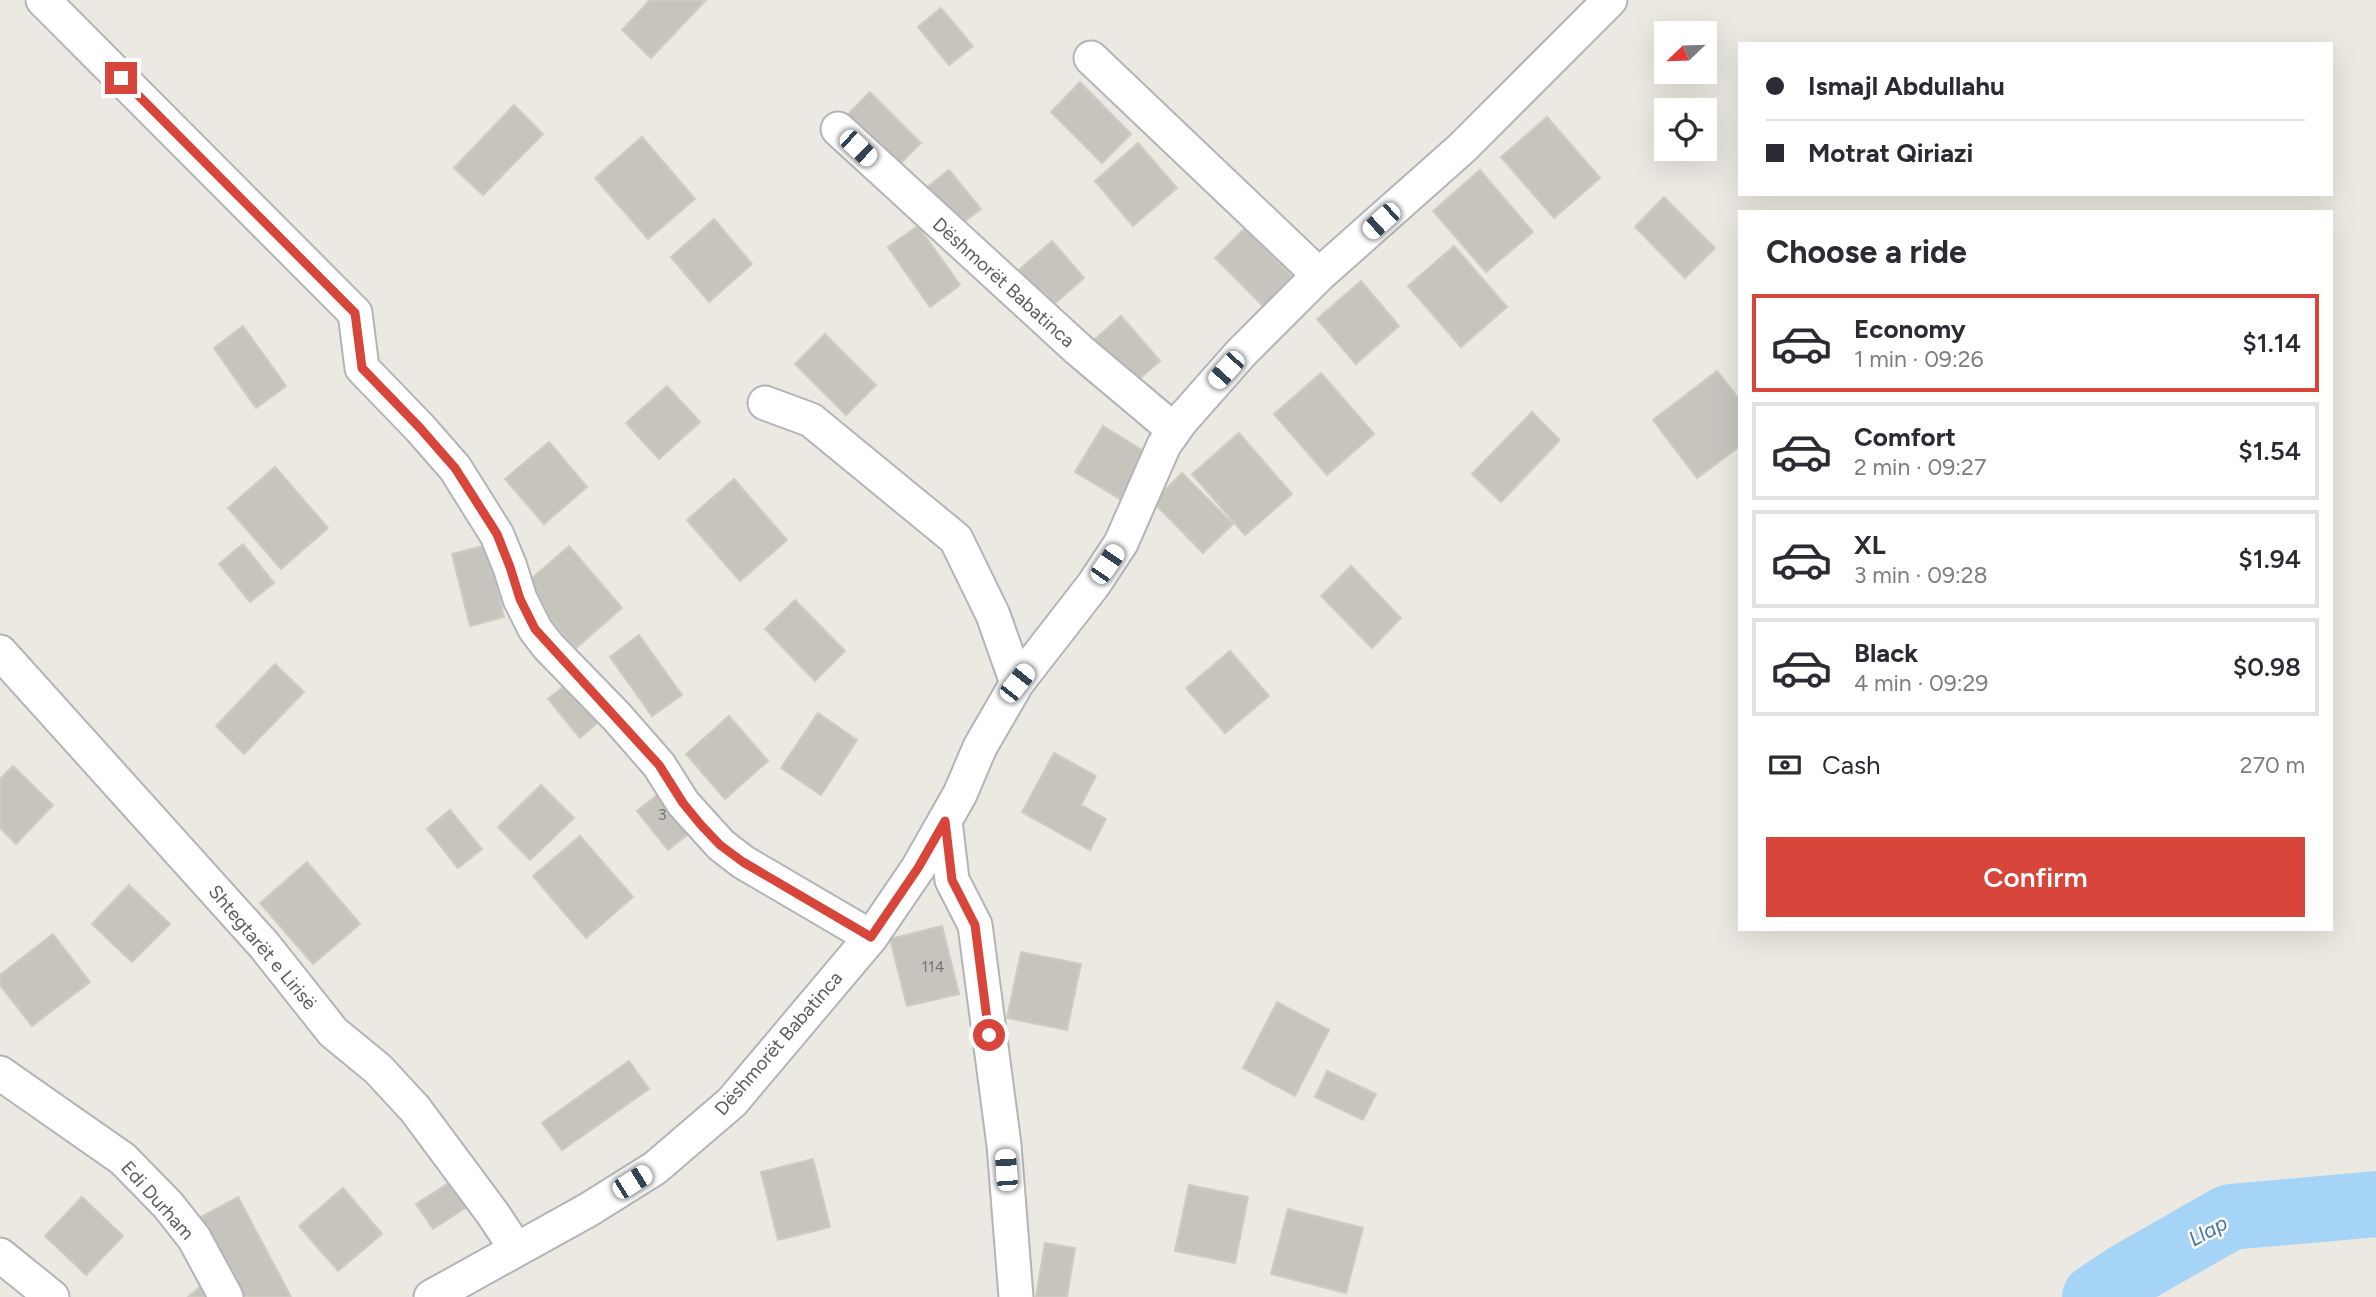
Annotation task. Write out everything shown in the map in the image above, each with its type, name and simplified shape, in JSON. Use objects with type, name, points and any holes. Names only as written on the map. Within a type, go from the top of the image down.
[{"type":"street","points":[[43,0],[355,313],[362,368],[455,468],[497,534],[520,599],[535,629],[659,765],[683,803],[701,825],[720,845],[743,862],[871,937]]},
{"type":"street","name":"Dëshmorët Babatinca","points":[[431,1297],[588,1210],[654,1168],[732,1102],[871,937],[918,868],[960,794],[980,747],[1017,683],[1094,584],[1121,543],[1164,445],[1174,430],[1241,353],[1319,275],[1462,148],[1610,0]]},
{"type":"street","points":[[1091,58],[1319,275]]},
{"type":"street","name":"Dëshmorët Babatinca","points":[[838,129],[1080,350],[1174,430]]},
{"type":"street","points":[[765,403],[811,420],[956,539],[993,615],[1017,683]]},
{"type":"street","name":"Shtegtarët e Lirisë","points":[[0,652],[264,945],[333,1032],[378,1069],[415,1109],[516,1249]]},
{"type":"street","points":[[945,821],[952,880],[975,925],[1004,1145],[1016,1297]]},
{"type":"street","name":"Edi Durham","points":[[0,1073],[123,1159],[168,1205],[194,1238],[226,1297]]},
{"type":"street","points":[[0,1255],[52,1297]]},
{"type":"building","points":[[650,0],[706,0],[651,58],[622,30]]},
{"type":"building","points":[[941,8],[973,46],[949,65],[918,27]]},
{"type":"building","points":[[1080,82],[1131,134],[1102,163],[1051,112]]},
{"type":"building","points":[[870,92],[921,143],[891,173],[841,121]]},
{"type":"building","points":[[514,105],[543,134],[483,195],[454,168]]},
{"type":"building","points":[[1547,117],[1600,178],[1554,218],[1501,157]]},
{"type":"building","points":[[642,137],[695,199],[648,239],[595,178]]},
{"type":"building","points":[[1138,143],[1177,188],[1133,226],[1095,181]]},
{"type":"building","points":[[949,170],[981,209],[956,228],[925,189]]},
{"type":"building","points":[[1480,170],[1533,232],[1486,272],[1433,211]]},
{"type":"building","points":[[1664,197],[1715,248],[1685,278],[1635,227]]},
{"type":"building","points":[[714,219],[752,264],[709,302],[671,257]]},
{"type":"building","points":[[918,226],[960,285],[930,307],[888,247]]},
{"type":"building","points":[[1245,228],[1295,280],[1266,309],[1215,258]]},
{"type":"building","points":[[1052,241],[1084,278],[1043,314],[1011,277]]},
{"type":"building","points":[[1454,246],[1507,307],[1461,347],[1408,286]]},
{"type":"building","points":[[1361,281],[1399,326],[1356,364],[1317,319]]},
{"type":"building","points":[[1121,316],[1160,361],[1116,399],[1078,354]]},
{"type":"building","points":[[243,326],[286,386],[256,408],[214,348]]},
{"type":"building","points":[[825,334],[876,385],[846,415],[795,364]]},
{"type":"building","points":[[1717,371],[1738,397],[1738,447],[1697,478],[1653,420]]},
{"type":"building","points":[[1321,373],[1374,434],[1327,475],[1274,414]]},
{"type":"building","points":[[667,386],[700,422],[659,459],[626,423]]},
{"type":"building","points":[[1532,412],[1560,440],[1501,502],[1472,474]]},
{"type":"building","points":[[1103,426],[1147,453],[1120,499],[1075,472]]},
{"type":"building","points":[[1239,433],[1292,494],[1245,535],[1192,474]]},
{"type":"building","points":[[549,442],[587,487],[544,524],[505,479]]},
{"type":"building","points":[[275,467],[328,528],[281,569],[228,508]]},
{"type":"building","points":[[1182,473],[1233,524],[1203,553],[1153,502]]},
{"type":"building","points":[[734,479],[787,540],[740,581],[687,520]]},
{"type":"building","points":[[243,544],[274,583],[250,602],[219,564]]},
{"type":"building","points":[[487,545],[504,617],[470,626],[452,554]]},
{"type":"building","points":[[569,546],[622,608],[576,648],[522,587]]},
{"type":"building","points":[[1351,566],[1401,618],[1372,648],[1321,596]]},
{"type":"building","points":[[795,600],[845,651],[815,681],[765,629]]},
{"type":"building","points":[[639,635],[682,695],[652,716],[610,657]]},
{"type":"building","points":[[1230,651],[1269,696],[1225,733],[1186,688]]},
{"type":"building","points":[[275,664],[304,692],[244,754],[216,726]]},
{"type":"building","points":[[572,680],[603,718],[580,738],[548,699]]},
{"type":"building","points":[[818,713],[857,740],[821,795],[781,768]]},
{"type":"building","points":[[729,716],[768,761],[725,799],[686,754]]},
{"type":"building","points":[[1054,753],[1096,776],[1081,805],[1106,819],[1090,850],[1022,812]]},
{"type":"building","points":[[13,766],[53,805],[16,844],[0,828],[0,779]]},
{"type":"building","points":[[541,785],[574,818],[530,860],[498,827]]},
{"type":"building","points":[[661,792],[692,831],[668,850],[637,811]]},
{"type":"building","points":[[450,810],[482,849],[458,868],[427,829]]},
{"type":"building","points":[[580,836],[633,897],[586,938],[533,876]]},
{"type":"building","points":[[307,862],[360,924],[313,964],[260,903]]},
{"type":"building","points":[[129,885],[170,924],[132,962],[92,924]]},
{"type":"building","points":[[942,926],[959,994],[907,1006],[890,939]]},
{"type":"building","points":[[53,934],[90,982],[32,1026],[0,985],[0,975]]},
{"type":"building","points":[[1021,952],[1081,964],[1067,1030],[1007,1018]]},
{"type":"building","points":[[1277,1002],[1329,1030],[1295,1096],[1243,1068]]},
{"type":"building","points":[[629,1061],[649,1089],[562,1150],[542,1123]]},
{"type":"building","points":[[1327,1071],[1376,1094],[1363,1120],[1315,1097]]},
{"type":"building","points":[[813,1159],[830,1227],[778,1240],[761,1172]]},
{"type":"building","points":[[457,1178],[473,1203],[433,1229],[416,1204]]},
{"type":"building","points":[[1189,1185],[1248,1197],[1235,1263],[1175,1251]]},
{"type":"building","points":[[343,1188],[382,1234],[338,1271],[299,1226]]},
{"type":"building","points":[[82,1197],[123,1236],[86,1275],[45,1236]]},
{"type":"building","points":[[238,1197],[291,1297],[242,1297],[201,1217]]},
{"type":"building","points":[[1288,1209],[1363,1228],[1346,1293],[1271,1274]]},
{"type":"building","points":[[1045,1243],[1075,1248],[1067,1297],[1036,1297]]},
{"type":"building","points":[[202,1285],[213,1297],[188,1297]]},
{"type":"waterway","name":"Llap","points":[[2095,1297],[2230,1217],[2376,1204]]},
{"type":"route","points":[[121,78],[355,313],[362,368],[455,468],[477,501],[497,534],[520,599],[535,629],[659,765],[683,803],[720,845],[743,862],[871,937],[918,868],[945,821],[952,880],[975,925],[989,1035]]}]
